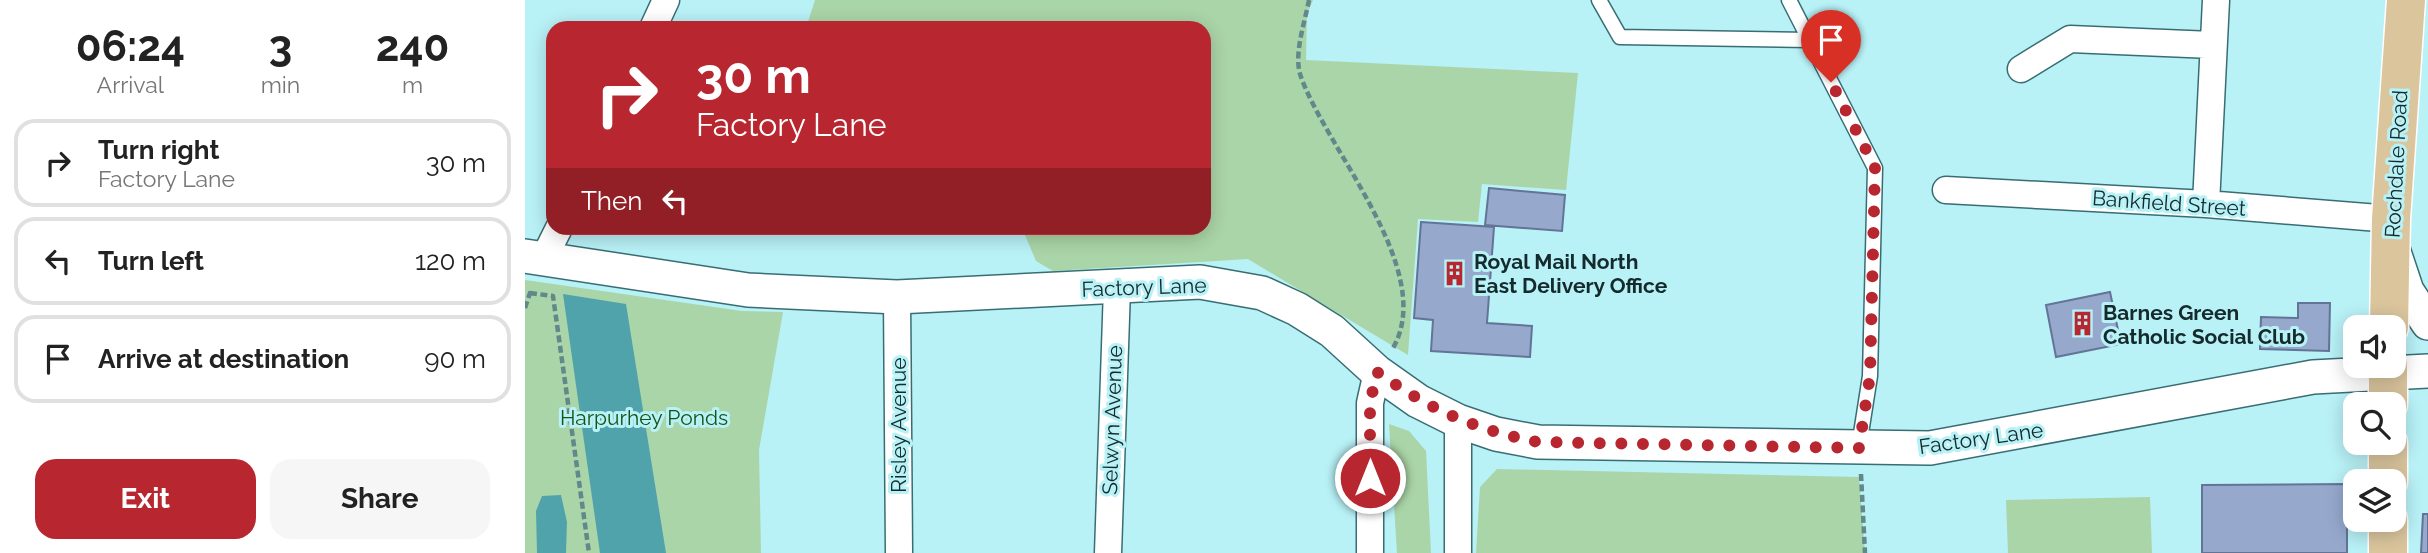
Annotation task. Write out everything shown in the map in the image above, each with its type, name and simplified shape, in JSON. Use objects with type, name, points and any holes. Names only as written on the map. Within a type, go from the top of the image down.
[{"type":"main road","name":"Rochdale Road","points":[[2389,315],[2391,227],[2406,0]]},
{"type":"main road","points":[[2388,532],[2388,553]]},
{"type":"street","points":[[656,21],[666,0]]},
{"type":"street","points":[[2206,204],[2216,0]]},
{"type":"street","points":[[2021,69],[2070,39],[2212,45]]},
{"type":"street","name":"Bankfield Street","points":[[1946,190],[2206,204],[2391,227]]},
{"type":"street","points":[[2391,227],[2402,279],[2428,323]]},
{"type":"street","points":[[534,258],[553,235]]},
{"type":"street","name":"Factory Lane","points":[[534,258],[748,290],[897,297],[1200,282],[1262,293],[1297,309],[1332,331],[1377,372],[1418,401],[1458,421],[1496,434],[1538,442],[1859,457],[1930,448],[2313,377],[2388,381],[2428,371]]},
{"type":"street","name":"Selwyn Avenue","points":[[1108,553],[1117,288]]},
{"type":"street","name":"Risley Avenue","points":[[897,297],[899,553]]},
{"type":"street","points":[[1370,553],[1370,403],[1377,372]]},
{"type":"street","points":[[1458,421],[1458,553]]},
{"type":"lane","points":[[1599,0],[1620,37],[1809,40]]},
{"type":"lane","points":[[1789,0],[1875,167],[1870,376],[1859,457]]},
{"type":"path","points":[[1309,0],[1299,53],[1299,72],[1313,103],[1364,191],[1398,269],[1403,319],[1395,345],[1377,372]]},
{"type":"path","points":[[530,293],[553,296],[589,553]]},
{"type":"path","points":[[1859,457],[1865,553]]},
{"type":"green space","points":[[815,0],[1313,0],[1307,14],[1306,60],[1578,73],[1566,190],[1482,184],[1478,222],[1418,219],[1408,355],[1248,259],[1053,271],[1036,261],[1025,235],[1211,235],[1211,21],[808,21]]},
{"type":"green space","name":"Harpurhey Ponds","points":[[525,280],[742,311],[783,312],[759,450],[761,553],[525,553]]},
{"type":"green space","points":[[1389,424],[1409,431],[1426,451],[1431,553],[1397,553]]},
{"type":"green space","points":[[1497,469],[1859,477],[1865,553],[1476,553],[1480,487]]},
{"type":"green space","points":[[2150,497],[2152,553],[2008,553],[2006,500]]},
{"type":"water","points":[[563,294],[626,304],[666,553],[600,553]]},
{"type":"water","points":[[561,495],[567,522],[566,553],[537,553],[536,511],[542,496]]},
{"type":"building","points":[[1489,188],[1565,195],[1562,231],[1485,225]]},
{"type":"building","name":"Royal Mail North East Delivery Office","points":[[1421,222],[1494,227],[1487,323],[1532,326],[1530,357],[1431,351],[1433,320],[1414,318]]},
{"type":"building","name":"Barnes Green Catholic Social Club","points":[[2110,292],[2121,344],[2056,357],[2046,305]]},
{"type":"building","points":[[2298,303],[2330,303],[2329,351],[2260,349],[2261,317],[2298,318]]},
{"type":"building","points":[[2343,484],[2343,532],[2347,532],[2347,553],[2202,553],[2202,485]]},
{"type":"building","points":[[2423,514],[2428,514],[2428,553],[2421,553]]},
{"type":"place","name":"Royal Mail North East Delivery Office","points":[[1454,273]]},
{"type":"place","name":"Barnes Green Catholic Social Club","points":[[2083,324]]},
{"type":"route","points":[[1370,478],[1370,403],[1377,372],[1418,401],[1458,421],[1496,434],[1538,442],[1859,448],[1870,376],[1875,167],[1831,82]]}]
